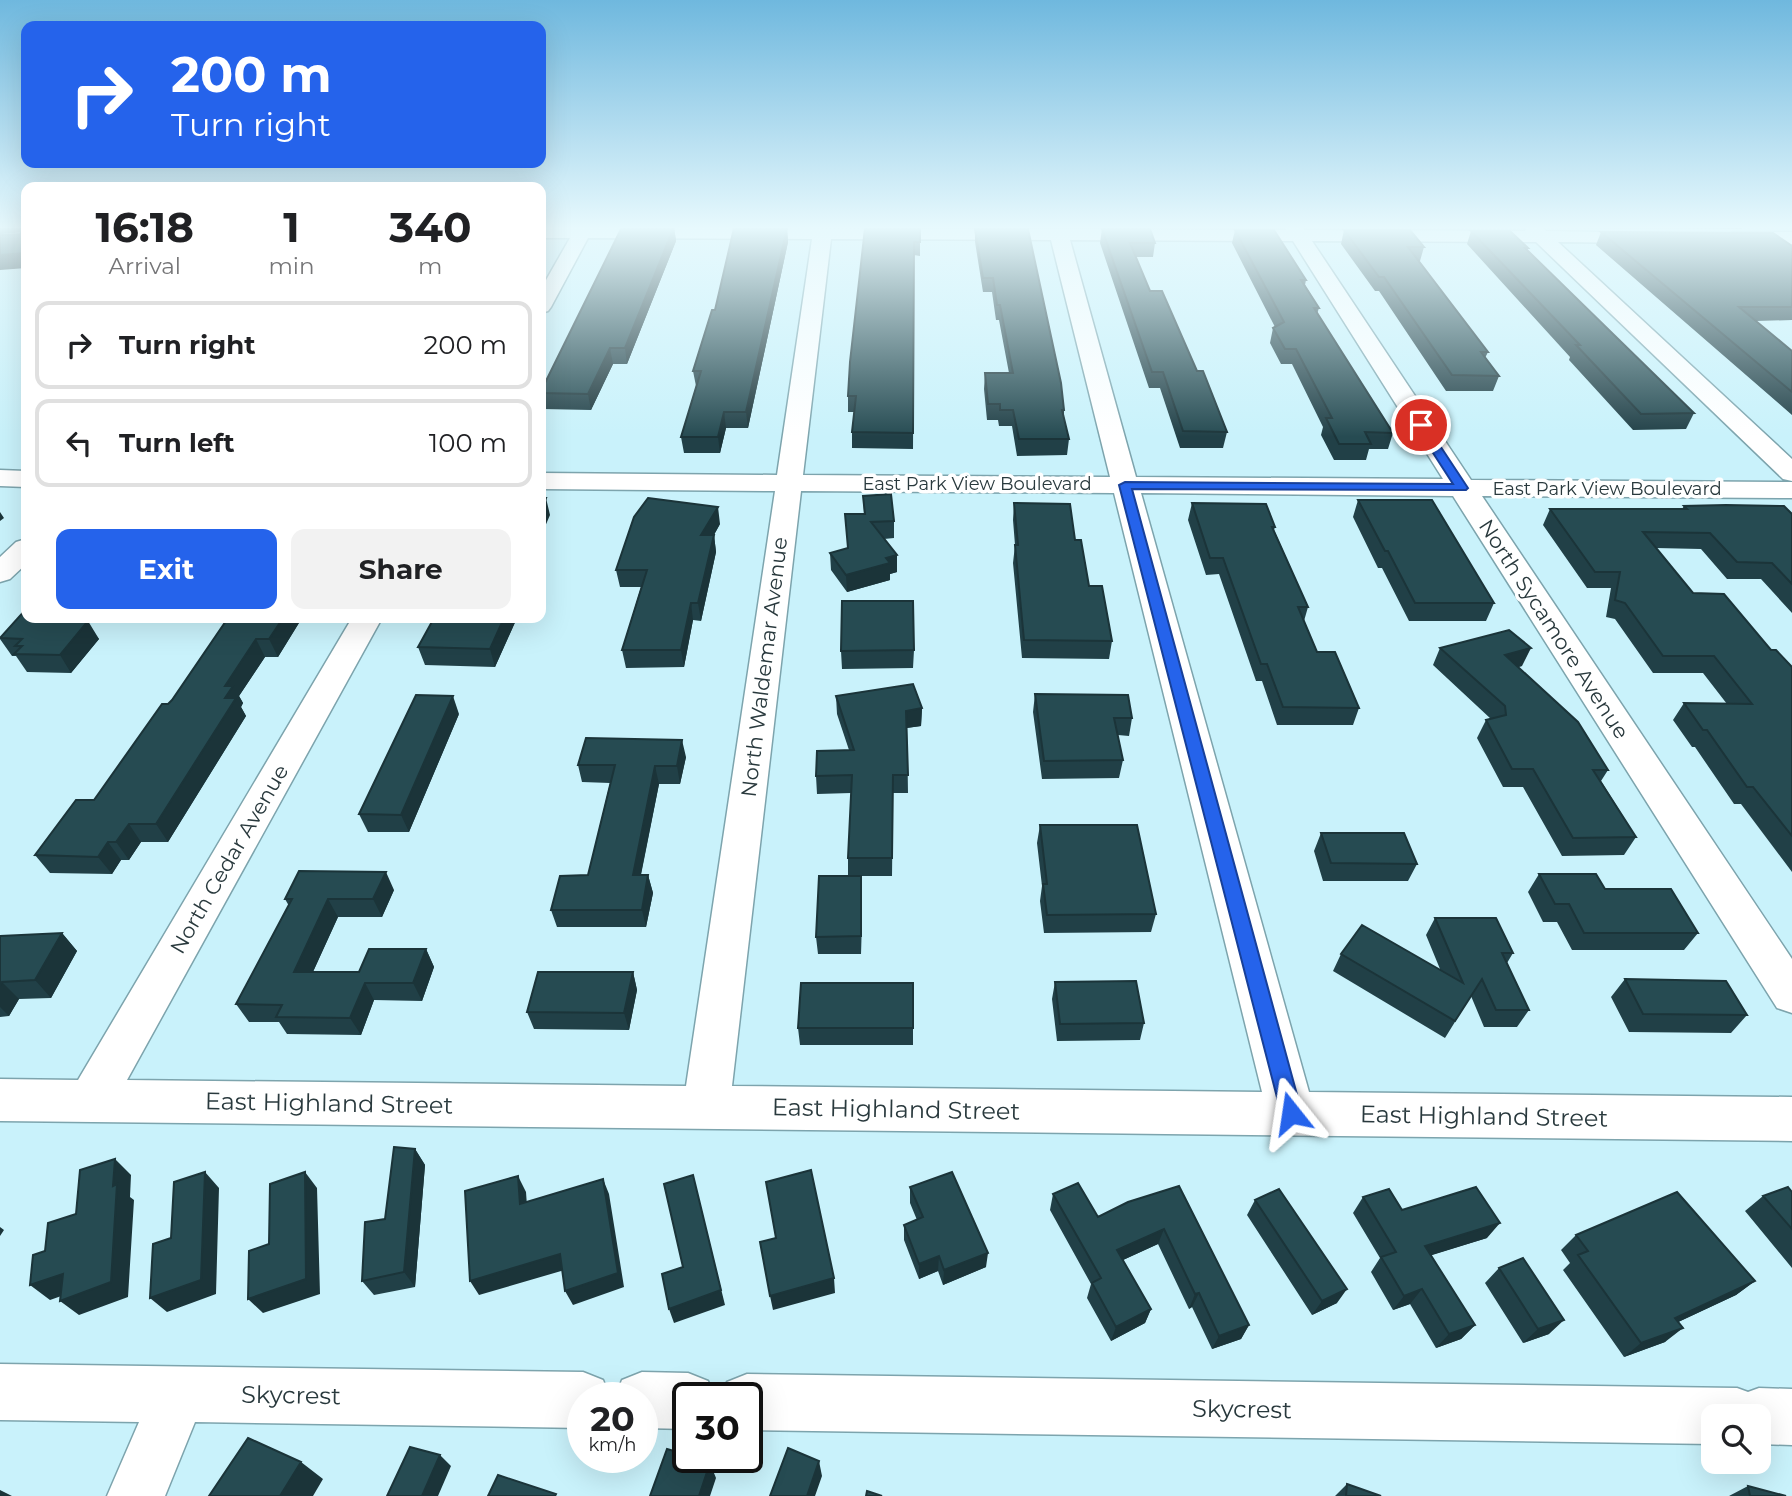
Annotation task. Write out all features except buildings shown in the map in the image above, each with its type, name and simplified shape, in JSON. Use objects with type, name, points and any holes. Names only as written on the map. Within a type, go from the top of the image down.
[{"type":"street","name":"North Waldemar Avenue","points":[[706,1107],[814,297]]},
{"type":"street","points":[[1075,297],[1291,1113]]},
{"type":"street","name":"North Sycamore Avenue","points":[[1339,297],[1792,995]]},
{"type":"street","points":[[1605,297],[1792,472]]},
{"type":"street","points":[[0,478],[21,479]]},
{"type":"street","name":"East Park View Boulevard","points":[[546,481],[1792,490]]},
{"type":"street","points":[[0,573],[21,553]]},
{"type":"street","name":"North Cedar Avenue","points":[[91,1101],[363,623]]},
{"type":"street","name":"East Highland Street","points":[[0,1100],[1792,1119]]},
{"type":"street","name":"Skycrest","points":[[0,1392],[567,1400]]},
{"type":"street","points":[[136,1496],[179,1394]]},
{"type":"street","name":"Skycrest","points":[[763,1402],[1701,1415]]},
{"type":"street","points":[[1771,1416],[1792,1416]]},
{"type":"route","points":[[1291,1113],[1125,485],[1462,488],[1421,425]]}]
